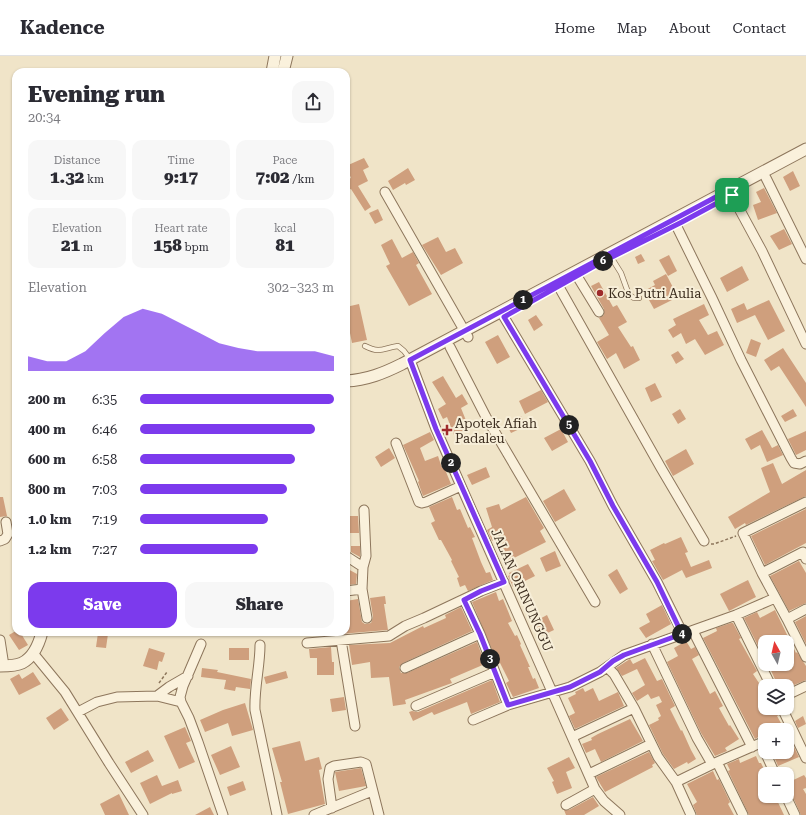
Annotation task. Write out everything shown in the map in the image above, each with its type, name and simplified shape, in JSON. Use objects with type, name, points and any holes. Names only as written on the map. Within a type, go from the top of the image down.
[{"type":"street","points":[[273,68],[275,56]]},
{"type":"street","points":[[284,68],[287,56]]},
{"type":"street","points":[[350,381],[368,378],[386,372],[450,347],[466,334],[504,317],[559,287],[578,276],[592,265],[676,225],[806,149]]},
{"type":"street","points":[[350,388],[376,383],[411,362],[466,334],[592,265],[730,193],[766,178],[806,158]]},
{"type":"street","points":[[766,178],[806,259]]},
{"type":"street","points":[[385,192],[466,334]]},
{"type":"street","points":[[730,193],[762,252],[806,344]]},
{"type":"street","points":[[676,225],[741,360],[791,458],[794,463],[800,464],[806,461]]},
{"type":"street","points":[[578,276],[599,312]]},
{"type":"street","points":[[559,287],[704,541]]},
{"type":"street","points":[[504,317],[590,461],[613,506],[657,582],[682,634]]},
{"type":"street","points":[[450,347],[486,417],[595,602]]},
{"type":"street","name":"JALAN ORINUNGGU","points":[[411,362],[436,429],[595,789],[604,802],[620,815]]},
{"type":"street","points":[[396,443],[419,502],[426,502],[461,486]]},
{"type":"street","points":[[806,502],[743,533],[806,657]]},
{"type":"street","points":[[364,510],[366,556],[363,567],[362,589],[367,618]]},
{"type":"street","points":[[0,541],[8,534],[6,522]]},
{"type":"street","points":[[762,573],[805,554]]},
{"type":"street","points":[[350,559],[363,567]]},
{"type":"street","points":[[307,643],[389,636],[405,626],[504,582]]},
{"type":"street","points":[[350,590],[362,589]]},
{"type":"street","points":[[473,720],[508,705],[570,687],[584,681],[624,655],[736,615],[775,598]]},
{"type":"street","points":[[464,600],[480,634],[508,705]]},
{"type":"street","points":[[787,619],[806,609]]},
{"type":"street","points":[[736,615],[768,679]]},
{"type":"street","points":[[693,631],[758,742]]},
{"type":"street","points":[[406,668],[480,634]]},
{"type":"street","points":[[0,640],[2,666],[22,663],[33,654],[41,636]]},
{"type":"street","points":[[341,640],[355,726]]},
{"type":"street","points":[[201,644],[180,693],[181,702],[198,742],[222,815]]},
{"type":"street","points":[[652,644],[697,738],[714,763],[744,815]]},
{"type":"street","points":[[260,645],[260,659],[254,702],[277,815]]},
{"type":"street","points":[[33,654],[55,678],[143,815]]},
{"type":"street","points":[[607,667],[614,674],[634,708],[658,757],[676,782],[691,815]]},
{"type":"street","points":[[416,706],[495,672]]},
{"type":"street","points":[[157,696],[188,676]]},
{"type":"street","points":[[794,692],[806,686]]},
{"type":"street","points":[[78,712],[97,702],[117,697],[157,696],[181,702]]},
{"type":"street","points":[[572,737],[634,708]]},
{"type":"street","points":[[794,738],[806,758]]},
{"type":"street","points":[[589,774],[651,744]]},
{"type":"street","points":[[676,782],[714,763],[758,744]]},
{"type":"street","points":[[332,808],[328,779],[330,768],[334,766],[361,762],[366,764],[379,815]]},
{"type":"street","points":[[566,805],[595,789]]},
{"type":"street","points":[[314,815],[372,791]]},
{"type":"street","points":[[789,803],[795,815]]},
{"type":"lane","points":[[611,257],[621,273],[629,295],[634,298],[638,298]]},
{"type":"lane","points":[[364,346],[376,350],[383,350],[398,346],[404,351],[411,362]]},
{"type":"path","points":[[704,541],[709,544],[714,544],[743,533]]},
{"type":"path","points":[[158,684],[167,672]]},
{"type":"building","points":[[364,158],[369,167],[363,170],[368,181],[358,186],[371,207],[365,211],[350,189],[350,164]]},
{"type":"building","points":[[408,168],[415,180],[406,185],[405,183],[393,190],[388,181]]},
{"type":"building","points":[[793,171],[800,186],[790,191],[783,177]]},
{"type":"building","points":[[764,188],[777,213],[758,220],[753,205],[761,202],[756,192]]},
{"type":"building","points":[[378,209],[383,220],[375,224],[369,213]]},
{"type":"building","points":[[784,229],[792,244],[779,250],[770,236]]},
{"type":"building","points":[[438,237],[446,252],[455,248],[463,263],[441,275],[422,245]]},
{"type":"building","points":[[392,239],[402,258],[413,252],[419,263],[416,265],[432,294],[409,306],[386,266],[390,264],[381,245]]},
{"type":"building","points":[[641,254],[645,261],[638,264],[635,257]]},
{"type":"building","points":[[669,255],[677,271],[668,276],[659,260]]},
{"type":"building","points":[[742,266],[749,280],[727,292],[720,278]]},
{"type":"building","points":[[666,274],[678,297],[654,309],[644,291],[655,285],[653,281]]},
{"type":"building","points":[[599,282],[613,307],[617,305],[627,322],[618,327],[631,347],[633,346],[640,360],[624,369],[616,353],[607,359],[597,342],[609,335],[599,318],[604,315],[604,309],[591,286]]},
{"type":"building","points":[[769,300],[785,331],[768,340],[755,315],[737,323],[731,309],[744,303],[747,310]]},
{"type":"building","points":[[359,304],[367,340],[352,343],[350,333],[350,306]]},
{"type":"building","points":[[704,304],[709,315],[699,320],[708,335],[717,331],[724,345],[705,355],[695,339],[686,344],[681,333],[673,338],[668,330],[676,325],[673,319]]},
{"type":"building","points":[[536,315],[543,325],[534,331],[528,320]]},
{"type":"building","points":[[498,335],[510,357],[497,364],[485,342]]},
{"type":"building","points":[[751,339],[761,343],[756,357],[746,353]]},
{"type":"building","points":[[783,348],[806,383],[806,407],[779,366],[771,371],[764,360]]},
{"type":"building","points":[[678,351],[684,359],[676,364],[671,355]]},
{"type":"building","points":[[443,376],[456,398],[462,394],[468,404],[461,408],[469,428],[454,435],[447,417],[443,419],[438,409],[446,404],[432,382]]},
{"type":"building","points":[[655,383],[662,397],[651,402],[645,388]]},
{"type":"building","points":[[541,390],[548,402],[525,414],[519,401]]},
{"type":"building","points":[[680,409],[686,419],[678,424],[672,414]]},
{"type":"building","points":[[793,409],[797,416],[785,422],[781,416]]},
{"type":"building","points":[[521,416],[526,426],[511,433],[506,423]]},
{"type":"building","points":[[561,429],[568,442],[552,451],[544,438]]},
{"type":"building","points":[[762,430],[772,448],[778,445],[783,455],[767,462],[760,445],[751,450],[745,439]]},
{"type":"building","points":[[806,431],[806,450],[796,455],[788,439]]},
{"type":"building","points":[[430,432],[434,440],[420,448],[425,461],[438,456],[442,468],[444,467],[451,484],[423,496],[418,482],[419,481],[403,445]]},
{"type":"building","points":[[389,448],[395,458],[381,467],[375,457]]},
{"type":"building","points":[[686,449],[694,464],[673,476],[665,461]]},
{"type":"building","points":[[773,463],[782,484],[806,470],[806,496],[746,525],[745,523],[735,529],[728,517],[770,492],[761,468]]},
{"type":"building","points":[[486,467],[490,477],[472,485],[467,475]]},
{"type":"building","points":[[564,489],[576,510],[555,522],[543,501]]},
{"type":"building","points":[[0,497],[3,497],[7,516],[0,517]]},
{"type":"building","points":[[452,497],[457,510],[460,509],[468,528],[470,527],[475,537],[472,538],[486,573],[490,572],[493,580],[468,591],[465,585],[460,587],[457,578],[459,577],[451,561],[452,560],[441,540],[439,540],[431,523],[435,521],[429,507]]},
{"type":"building","points":[[526,497],[544,528],[540,531],[546,542],[504,563],[494,540],[492,541],[487,530],[492,527],[486,508],[499,504],[501,510]]},
{"type":"building","points":[[806,509],[806,543],[765,565],[751,536]]},
{"type":"building","points":[[350,516],[358,516],[359,533],[350,533]]},
{"type":"building","points":[[681,537],[688,552],[685,553],[691,567],[709,560],[712,568],[686,578],[682,570],[663,580],[652,561],[655,560],[650,550]]},
{"type":"building","points":[[351,546],[360,546],[360,557],[351,552]]},
{"type":"building","points":[[555,551],[561,566],[546,572],[540,558]]},
{"type":"building","points":[[799,561],[806,573],[806,603],[789,611],[770,576]]},
{"type":"building","points":[[528,564],[535,576],[513,587],[508,576],[510,575],[509,573]]},
{"type":"building","points":[[617,569],[628,589],[620,594],[608,575]]},
{"type":"building","points":[[350,570],[357,574],[356,584],[350,585]]},
{"type":"building","points":[[748,580],[756,597],[729,611],[720,594]]},
{"type":"building","points":[[496,592],[499,601],[503,599],[512,621],[508,623],[515,636],[517,635],[530,667],[528,667],[539,688],[513,697],[506,683],[509,681],[500,663],[498,664],[472,602]]},
{"type":"building","points":[[385,596],[386,604],[384,604],[388,630],[350,633],[350,600],[358,599],[362,622],[365,624],[371,623],[373,617],[370,598]]},
{"type":"building","points":[[662,605],[671,624],[646,638],[639,628],[650,622],[646,614]]},
{"type":"building","points":[[461,607],[472,631],[403,663],[399,667],[401,673],[407,673],[477,642],[485,664],[450,679],[452,683],[405,700],[406,704],[393,706],[389,677],[371,678],[370,662],[352,665],[349,645],[390,643],[423,626],[424,628],[446,618],[445,615]]},
{"type":"building","points":[[775,610],[787,635],[758,635],[758,646],[744,618],[757,612],[760,618]]},
{"type":"building","points":[[547,615],[554,630],[539,637],[532,623]]},
{"type":"building","points":[[806,616],[806,644],[795,622]]},
{"type":"building","points":[[733,623],[741,638],[739,639],[757,671],[753,674],[758,682],[758,715],[779,715],[777,716],[781,723],[758,723],[758,737],[755,739],[703,638],[717,631],[716,628]]},
{"type":"building","points":[[12,633],[12,636],[22,636],[28,645],[19,650],[9,635]]},
{"type":"building","points":[[98,636],[108,636],[106,648],[96,647]]},
{"type":"building","points":[[686,641],[691,649],[695,647],[699,655],[692,659],[710,694],[715,691],[723,706],[719,708],[729,726],[730,725],[739,739],[725,748],[727,751],[715,756],[701,733],[667,662],[678,656],[674,648]]},
{"type":"building","points":[[331,647],[332,662],[334,662],[334,675],[317,675],[317,658],[310,658],[309,649]]},
{"type":"building","points":[[149,648],[165,653],[162,662],[159,661],[157,670],[143,666]]},
{"type":"building","points":[[229,648],[249,648],[249,660],[229,660]]},
{"type":"building","points":[[794,649],[806,666],[806,680],[794,685],[794,679],[775,679],[771,671],[794,671]]},
{"type":"building","points":[[645,658],[657,681],[662,679],[675,706],[670,709],[696,759],[688,764],[687,762],[674,769],[663,754],[649,725],[659,720],[658,718],[661,716],[656,705],[662,702],[659,696],[651,699],[648,694],[637,701],[632,693],[645,685],[637,669],[622,676],[616,668],[630,659],[633,664]]},
{"type":"building","points":[[202,668],[218,670],[217,672],[251,679],[250,689],[236,687],[235,691],[224,689],[226,680],[201,677]]},
{"type":"building","points":[[286,671],[288,678],[266,684],[264,677]]},
{"type":"building","points":[[33,672],[41,684],[19,695],[10,679],[19,674],[22,679]]},
{"type":"building","points":[[492,680],[500,702],[471,714],[467,702],[434,715],[432,712],[413,721],[409,712],[418,712]]},
{"type":"building","points":[[583,688],[585,692],[593,688],[599,701],[618,692],[624,706],[575,729],[569,716],[575,713],[568,698]]},
{"type":"building","points":[[344,697],[346,710],[332,712],[330,699]]},
{"type":"building","points":[[245,703],[253,730],[232,736],[228,723],[205,732],[200,720],[223,710]]},
{"type":"building","points":[[61,708],[69,720],[54,730],[46,718]]},
{"type":"building","points":[[803,716],[806,724],[798,728],[795,721]]},
{"type":"building","points":[[630,719],[643,741],[601,762],[595,749],[586,753],[582,744],[592,740],[591,738],[598,734]]},
{"type":"building","points":[[185,727],[191,741],[186,743],[195,762],[179,769],[164,736]]},
{"type":"building","points":[[300,741],[305,761],[319,757],[322,769],[319,770],[325,804],[288,814],[280,782],[282,782],[272,748]]},
{"type":"building","points":[[231,746],[240,767],[220,775],[211,755]]},
{"type":"building","points":[[794,747],[799,757],[778,766],[775,759],[794,759]]},
{"type":"building","points":[[148,750],[154,761],[131,773],[125,762]]},
{"type":"building","points":[[649,752],[655,763],[652,765],[653,767],[605,792],[596,777]]},
{"type":"building","points":[[756,756],[759,763],[761,763],[763,767],[758,767],[758,803],[778,803],[784,815],[749,815],[728,771],[730,770],[727,764],[739,759],[740,763]]},
{"type":"building","points":[[569,757],[575,768],[566,772],[572,788],[557,794],[552,782],[554,781],[547,768]]},
{"type":"building","points":[[361,768],[366,786],[339,791],[335,772]]},
{"type":"building","points":[[713,771],[717,780],[719,779],[730,802],[728,804],[734,815],[697,815],[693,805],[697,802],[687,784]]},
{"type":"building","points":[[157,775],[162,786],[178,780],[182,791],[172,793],[150,804],[140,783]]},
{"type":"building","points":[[804,775],[806,778],[806,788],[803,789],[806,794],[806,815],[801,815],[794,800],[794,780]]},
{"type":"building","points":[[243,781],[246,790],[230,796],[227,787]]},
{"type":"building","points":[[119,794],[129,815],[105,815],[100,804]]},
{"type":"building","points":[[593,797],[599,806],[584,815],[566,815],[564,810],[569,810]]},
{"type":"building","points":[[210,807],[214,815],[195,815]]},
{"type":"place","name":"Kos Putri Aulia","points":[[600,293]]},
{"type":"place","name":"Apotek Afiah Padaleu","points":[[447,430]]},
{"type":"route","points":[[729,190],[732,195],[598,264],[504,317],[590,461],[613,506],[657,582],[682,634],[624,655],[613,661],[600,672],[570,687],[508,705],[473,617],[464,600],[481,591],[504,582],[436,429],[410,360],[729,190]]}]
